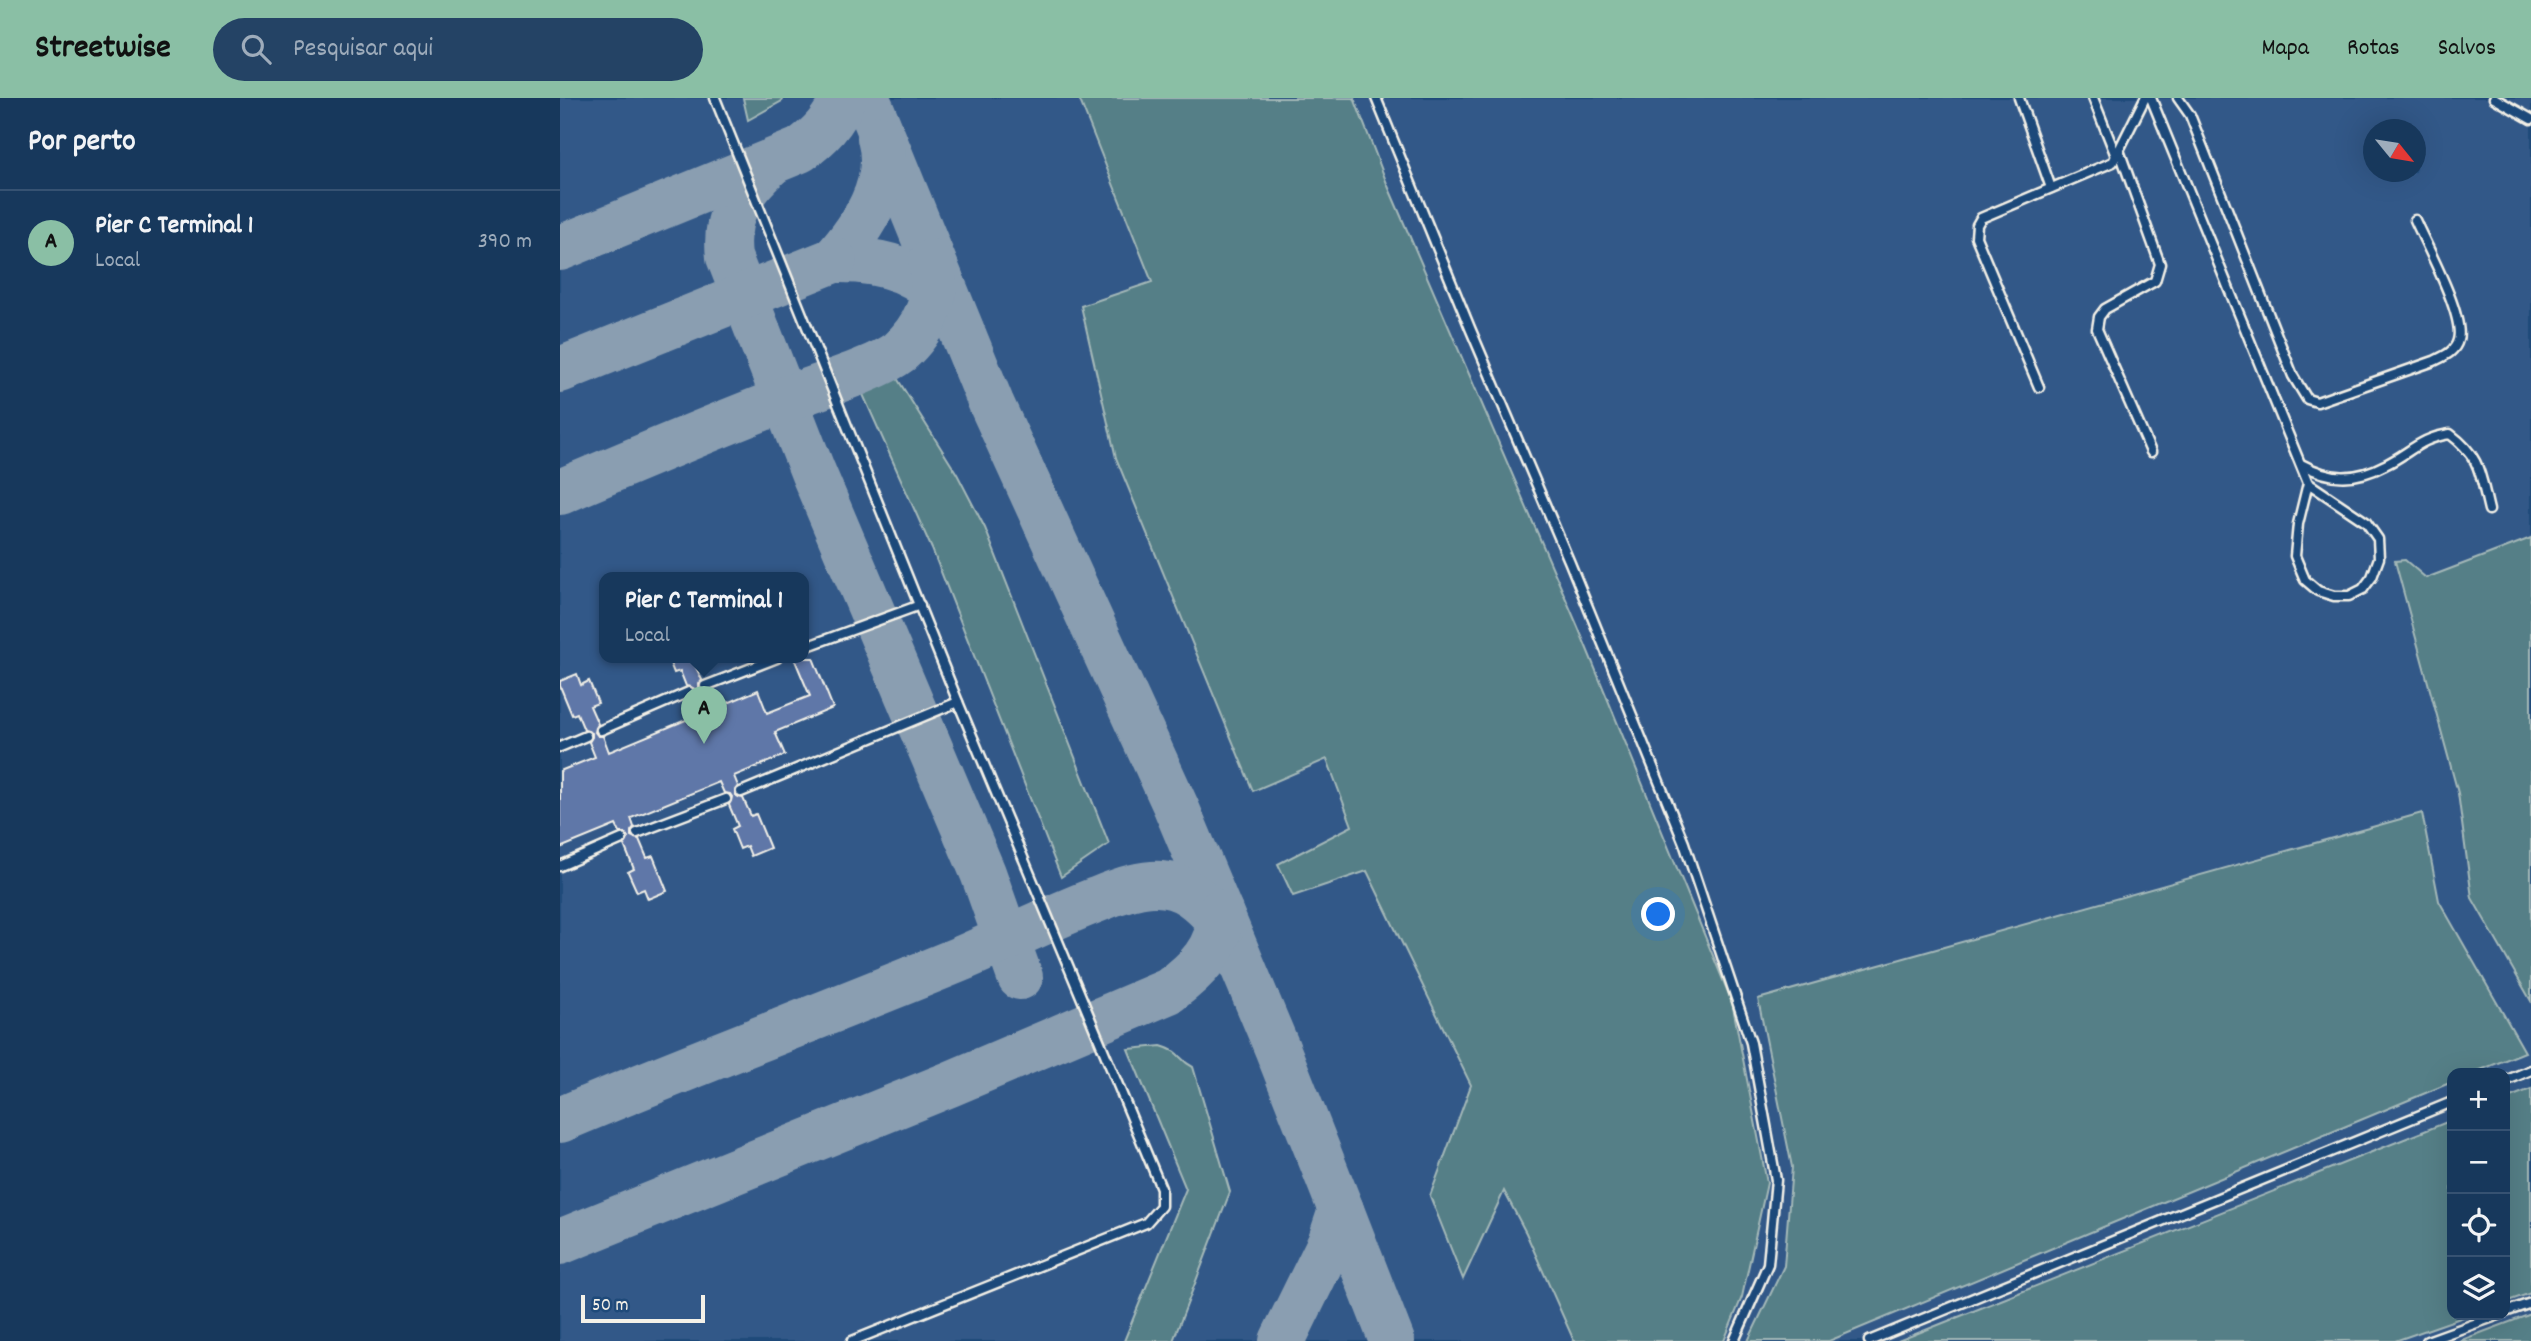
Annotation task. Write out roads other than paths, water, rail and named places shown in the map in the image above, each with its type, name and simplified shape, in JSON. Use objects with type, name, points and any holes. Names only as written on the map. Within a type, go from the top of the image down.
[{"type":"lane","points":[[715,98],[958,702],[1161,1188],[1161,1206],[1146,1223],[852,1341]]},
{"type":"lane","points":[[1376,98],[1684,843],[1751,1043],[1776,1180],[1768,1264],[1734,1341]]},
{"type":"lane","points":[[2019,98],[2051,188]]},
{"type":"lane","points":[[2093,98],[2160,264],[2155,281],[2105,309],[2099,317],[2097,329],[2151,452]]},
{"type":"lane","points":[[2039,387],[1976,237],[1977,225],[1981,218],[2113,162],[2145,98]]},
{"type":"lane","points":[[2151,98],[2308,483],[2298,524],[2295,556],[2305,579],[2318,591],[2334,596],[2349,596],[2363,589],[2372,577],[2379,558],[2378,539],[2366,522],[2308,483]]},
{"type":"lane","points":[[2178,98],[2190,115],[2293,376],[2307,399],[2317,402],[2434,361],[2452,352],[2458,340],[2459,319],[2415,220]]},
{"type":"lane","points":[[2494,98],[2531,119]]},
{"type":"lane","points":[[2301,464],[2338,478],[2353,476],[2385,466],[2415,445],[2435,436],[2450,434],[2464,444],[2476,459],[2489,510]]},
{"type":"lane","points":[[809,645],[920,605]]},
{"type":"lane","points":[[705,687],[765,663]]},
{"type":"lane","points":[[601,730],[689,692]]},
{"type":"lane","points":[[741,792],[958,702]]},
{"type":"lane","points":[[560,747],[586,736]]},
{"type":"lane","points":[[637,833],[726,799]]},
{"type":"lane","points":[[560,866],[622,839]]},
{"type":"lane","points":[[2510,1079],[2531,1070]]},
{"type":"lane","points":[[1869,1341],[2447,1104]]},
{"type":"lane","points":[[2510,1310],[2531,1303]]},
{"type":"lane","points":[[2427,1341],[2484,1320]]},
{"type":"place","name":"Pier C Terminal 1","points":[[704,744]]}]
